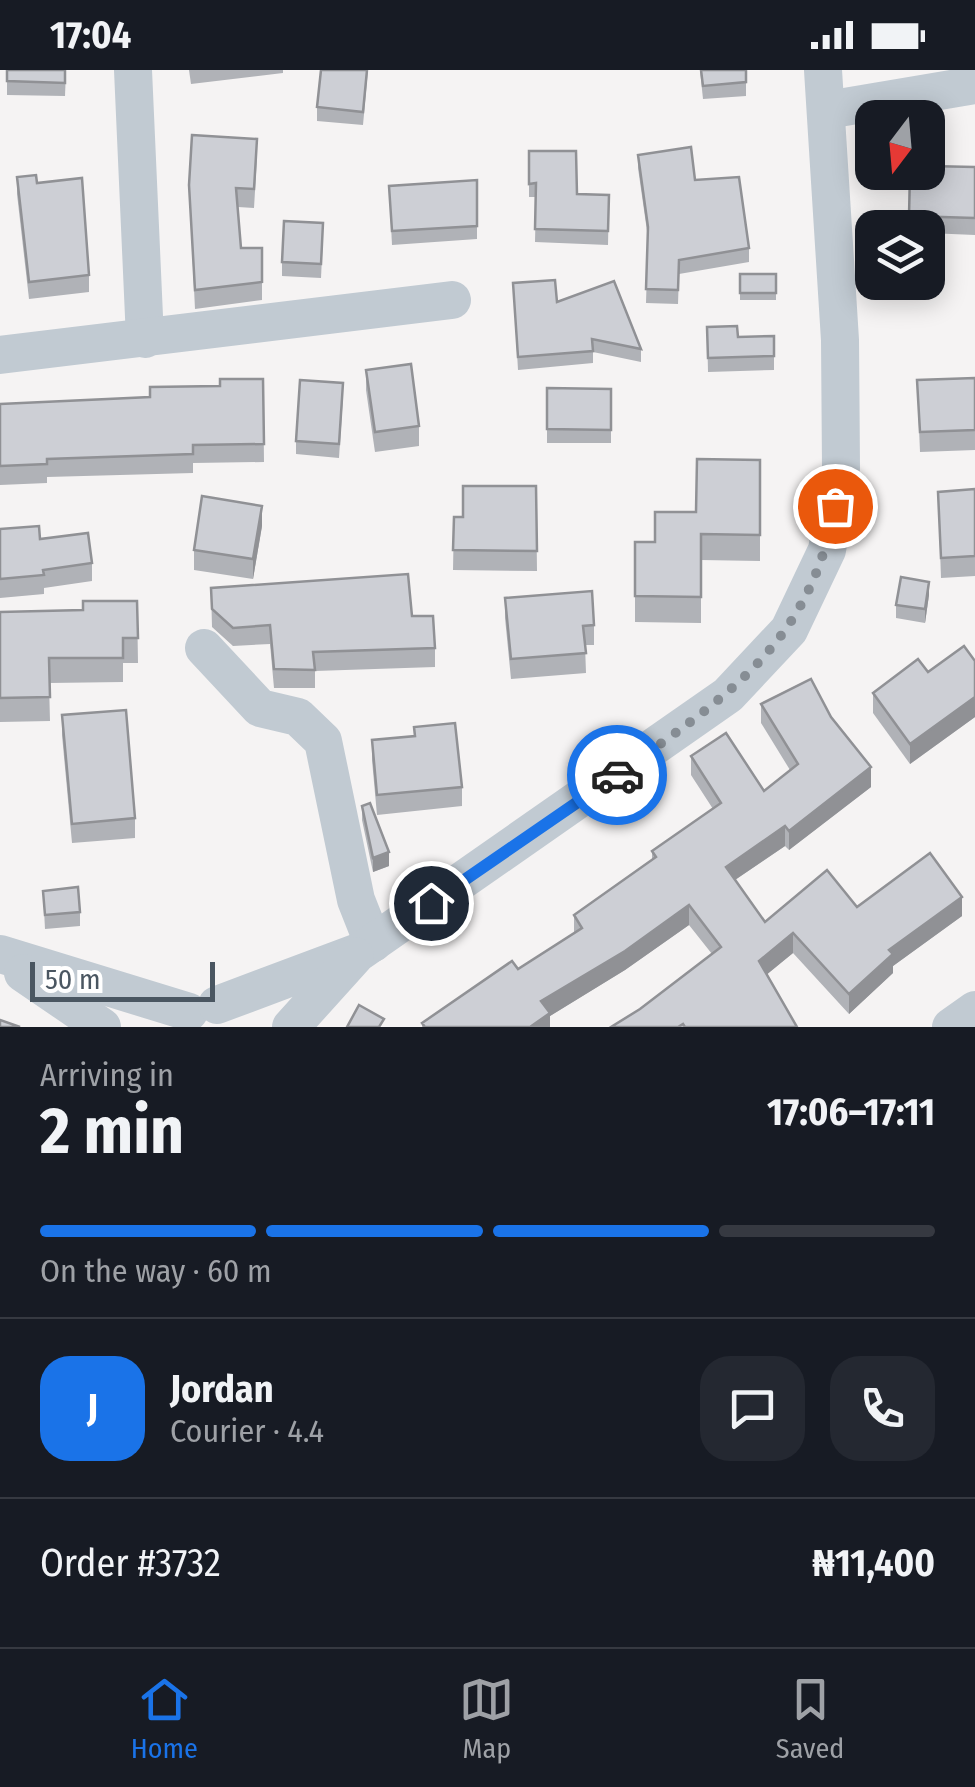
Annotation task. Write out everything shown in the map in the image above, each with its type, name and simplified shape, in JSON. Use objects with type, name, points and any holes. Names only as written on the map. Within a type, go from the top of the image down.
[{"type":"street","points":[[134,70],[145,339]]},
{"type":"street","points":[[291,1027],[367,947],[728,695],[789,630],[827,550],[840,468],[840,340],[823,70]]},
{"type":"street","points":[[827,110],[975,84]]},
{"type":"street","points":[[0,355],[452,300]]},
{"type":"street","points":[[204,648],[260,708],[298,717],[324,741],[367,947]]},
{"type":"street","points":[[193,1015],[367,947]]},
{"type":"street","points":[[0,956],[193,1015],[241,1014],[253,1027]]},
{"type":"street","points":[[0,956],[102,1027]]},
{"type":"street","points":[[951,1027],[975,1010]]},
{"type":"building","points":[[7,70],[65,70],[65,83],[7,81]]},
{"type":"building","points":[[321,70],[367,70],[363,112],[317,107]]},
{"type":"building","points":[[701,70],[746,70],[746,82],[703,86]]},
{"type":"building","points":[[192,135],[257,139],[254,189],[236,188],[241,248],[262,248],[262,282],[195,290],[189,185]]},
{"type":"building","points":[[691,147],[695,180],[739,177],[749,248],[679,260],[678,290],[646,289],[648,227],[638,155]]},
{"type":"building","points":[[529,151],[576,151],[577,194],[609,195],[608,231],[535,229],[536,183],[529,184]]},
{"type":"building","points":[[945,166],[975,167],[975,218],[945,217],[945,210],[909,210],[910,190],[945,190]]},
{"type":"building","points":[[36,175],[37,183],[82,178],[89,275],[29,282],[17,177]]},
{"type":"building","points":[[477,180],[477,226],[392,231],[389,186]]},
{"type":"building","points":[[284,221],[323,223],[321,264],[282,262]]},
{"type":"building","points":[[740,274],[776,274],[776,293],[740,293]]},
{"type":"building","points":[[555,280],[557,302],[614,281],[641,349],[592,339],[593,351],[518,357],[513,283]]},
{"type":"building","points":[[737,326],[738,337],[774,336],[774,356],[708,358],[707,327]]},
{"type":"building","points":[[411,364],[419,426],[375,432],[366,370]]},
{"type":"building","points":[[975,378],[975,430],[920,432],[917,380]]},
{"type":"building","points":[[220,379],[263,379],[264,444],[193,445],[193,454],[47,459],[47,464],[0,466],[0,404],[150,397],[150,387],[220,386]]},
{"type":"building","points":[[300,380],[343,383],[339,444],[296,441]]},
{"type":"building","points":[[547,388],[611,389],[611,430],[547,429]]},
{"type":"building","points":[[697,459],[760,460],[760,535],[701,534],[701,597],[635,596],[635,542],[655,542],[655,512],[696,512]]},
{"type":"building","points":[[463,486],[536,486],[537,551],[453,550],[454,517],[463,517]]},
{"type":"building","points":[[975,489],[975,556],[941,558],[938,492]]},
{"type":"building","points":[[202,496],[262,506],[253,559],[194,550]]},
{"type":"building","points":[[39,526],[40,539],[88,533],[92,563],[43,570],[44,575],[0,579],[0,529]]},
{"type":"building","points":[[408,574],[412,616],[433,616],[435,648],[313,652],[315,670],[274,669],[270,625],[233,628],[212,609],[211,588]]},
{"type":"building","points":[[901,577],[929,582],[925,609],[896,605]]},
{"type":"building","points":[[592,591],[594,625],[583,626],[586,653],[511,659],[505,598]]},
{"type":"building","points":[[83,601],[137,601],[138,638],[123,638],[123,658],[49,658],[50,697],[0,698],[0,612],[83,610]]},
{"type":"building","points":[[964,646],[975,661],[975,697],[910,744],[873,693],[918,659],[928,672]]},
{"type":"building","points":[[811,679],[831,717],[871,767],[789,831],[785,826],[726,867],[765,922],[827,870],[857,907],[930,853],[962,897],[889,950],[893,954],[849,994],[793,933],[759,961],[797,1027],[611,1027],[721,947],[689,905],[625,951],[541,1001],[550,1013],[530,1027],[425,1027],[422,1023],[512,961],[518,969],[582,928],[574,915],[656,857],[652,851],[721,803],[691,756],[726,733],[764,791],[798,764],[761,704]]},
{"type":"building","points":[[126,710],[135,818],[72,824],[62,715]]},
{"type":"building","points":[[455,723],[462,787],[377,795],[372,740],[415,736],[414,727]]},
{"type":"building","points":[[370,803],[389,852],[373,858],[362,806]]},
{"type":"building","points":[[78,887],[80,912],[45,915],[43,891]]},
{"type":"building","points":[[359,1005],[384,1019],[379,1027],[347,1027]]},
{"type":"building","points":[[0,1020],[20,1027],[0,1027]]},
{"type":"way so far","points":[[617,775],[728,695],[789,630],[827,550],[835,506]]},
{"type":"route","points":[[431,903],[617,775]]}]
